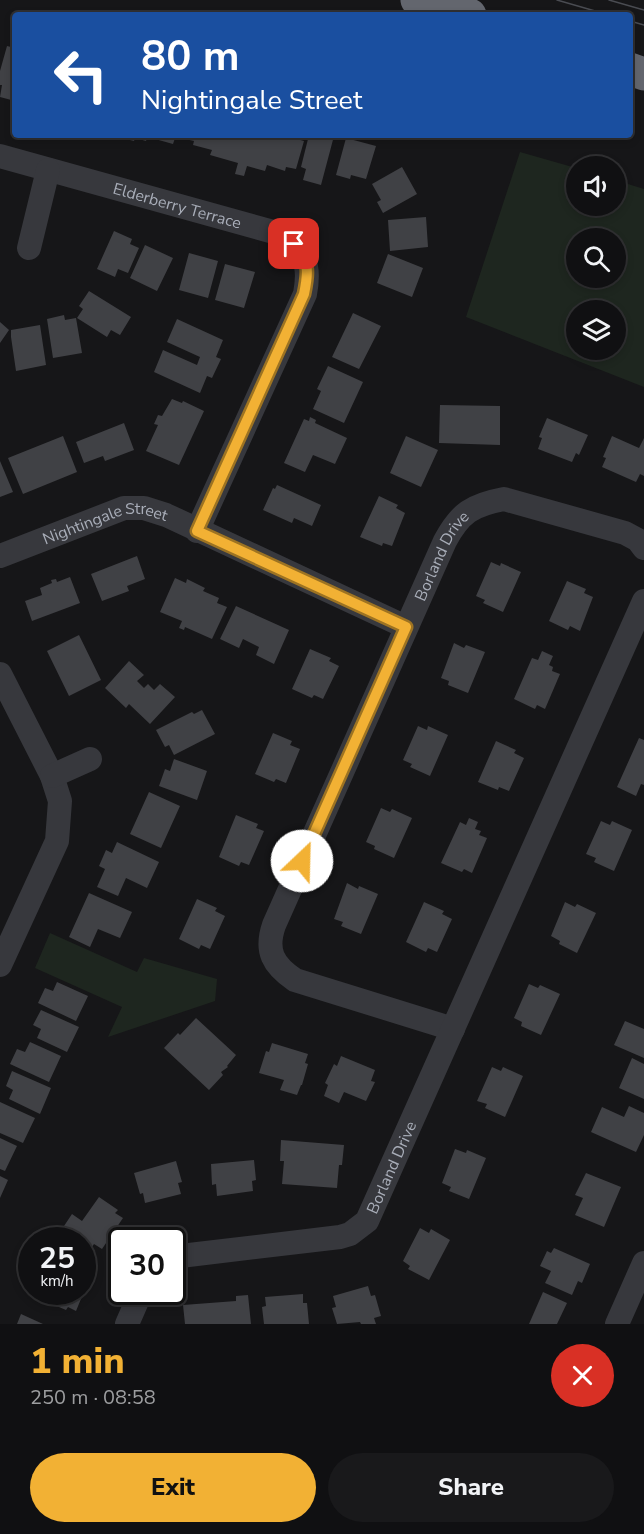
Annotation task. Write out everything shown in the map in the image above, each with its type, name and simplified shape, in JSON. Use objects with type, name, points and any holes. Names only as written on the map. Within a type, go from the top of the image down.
[{"type":"highway","points":[[417,0],[459,12]]},
{"type":"street","name":"Elderberry Terrace","points":[[0,156],[277,233],[294,244],[305,259],[308,277],[304,294],[197,531]]},
{"type":"street","points":[[29,248],[48,170]]},
{"type":"street","name":"Borland Drive","points":[[453,1029],[295,980],[281,970],[274,960],[269,939],[453,525],[467,511],[484,503],[504,499],[626,534],[638,540],[644,548]]},
{"type":"street","name":"Nightingale Street","points":[[0,556],[124,508],[144,508],[166,515],[406,627]]},
{"type":"street","name":"Borland Drive","points":[[186,1255],[340,1237],[360,1228],[372,1213],[644,601]]},
{"type":"street","points":[[0,674],[52,777],[60,801],[57,841],[0,965]]},
{"type":"street","points":[[52,777],[90,759]]},
{"type":"street","points":[[617,1324],[644,1263]]},
{"type":"street","points":[[128,1324],[136,1305]]},
{"type":"shaded area","points":[[520,152],[566,165],[566,216],[626,216],[626,183],[644,189],[644,387],[575,360],[626,360],[626,300],[566,300],[566,356],[466,317]]},
{"type":"shaded area","points":[[50,933],[137,972],[144,958],[217,979],[215,1001],[108,1037],[122,1007],[35,968]]},
{"type":"building","points":[[7,46],[12,47],[12,100],[0,97],[2,85],[0,85],[0,71]]},
{"type":"building","points":[[155,138],[175,138],[173,144]]},
{"type":"building","points":[[293,138],[304,141],[296,169],[286,167],[285,171],[267,165],[265,171],[247,166],[244,176],[235,174],[238,163],[210,155],[212,150],[193,145],[194,141],[185,139]]},
{"type":"building","points":[[308,138],[333,138],[321,185],[303,180],[306,169],[301,167]]},
{"type":"building","points":[[346,138],[376,146],[366,179],[351,175],[350,179],[336,175]]},
{"type":"building","points":[[402,167],[417,194],[383,213],[377,202],[381,200],[372,184]]},
{"type":"building","points":[[426,217],[428,247],[390,251],[388,220]]},
{"type":"building","points":[[114,231],[132,239],[130,244],[139,248],[128,273],[118,269],[115,277],[97,269]]},
{"type":"building","points":[[145,245],[173,258],[157,291],[130,278]]},
{"type":"building","points":[[189,253],[218,261],[208,298],[179,290]]},
{"type":"building","points":[[388,254],[423,268],[412,297],[377,283]]},
{"type":"building","points":[[225,264],[255,272],[244,308],[215,300]]},
{"type":"building","points":[[89,291],[131,317],[120,335],[111,330],[107,337],[77,318],[83,309],[79,306]]},
{"type":"building","points":[[353,313],[381,326],[359,369],[332,357]]},
{"type":"building","points":[[64,315],[65,320],[76,318],[82,353],[53,358],[47,319]]},
{"type":"building","points":[[177,319],[223,340],[216,357],[221,359],[212,378],[207,376],[200,393],[154,372],[163,350],[197,365],[200,357],[167,342]]},
{"type":"building","points":[[0,322],[9,330],[0,343]]},
{"type":"building","points":[[40,325],[46,365],[16,371],[11,330]]},
{"type":"building","points":[[328,366],[363,382],[344,423],[313,409],[321,391],[317,389]]},
{"type":"building","points":[[172,399],[182,403],[183,401],[204,411],[179,465],[146,451],[158,425],[154,424],[158,415],[162,416]]},
{"type":"building","points":[[440,405],[500,406],[500,445],[439,443]]},
{"type":"building","points":[[310,417],[316,420],[315,423],[347,438],[335,464],[313,455],[305,472],[284,463],[304,419],[309,421]]},
{"type":"building","points":[[547,418],[588,435],[579,455],[576,453],[572,462],[538,449],[542,438],[539,437]]},
{"type":"building","points":[[124,423],[134,450],[105,461],[103,456],[84,463],[76,442]]},
{"type":"building","points":[[63,436],[77,472],[23,494],[8,458]]},
{"type":"building","points":[[406,436],[438,450],[421,487],[390,473]]},
{"type":"building","points":[[612,436],[639,448],[644,438],[644,476],[640,474],[636,482],[602,467],[606,458],[603,457]]},
{"type":"building","points":[[0,461],[13,492],[0,497]]},
{"type":"building","points":[[277,485],[321,505],[312,526],[294,518],[292,523],[263,510],[273,488],[275,489]]},
{"type":"building","points":[[379,496],[398,505],[396,508],[405,513],[392,546],[383,543],[382,546],[360,537]]},
{"type":"building","points":[[137,556],[145,579],[127,586],[129,591],[102,601],[91,574]]},
{"type":"building","points":[[491,562],[500,566],[501,563],[521,572],[503,612],[483,603],[485,600],[476,596]]},
{"type":"building","points":[[70,577],[80,603],[32,621],[25,601],[42,595],[40,588],[52,583],[51,580],[56,579],[57,582]]},
{"type":"building","points":[[175,578],[186,583],[187,579],[205,588],[203,591],[219,598],[217,603],[227,607],[212,639],[185,627],[184,630],[179,628],[182,621],[160,612]]},
{"type":"building","points":[[567,581],[586,589],[584,593],[593,597],[580,631],[570,626],[568,630],[549,621]]},
{"type":"building","points":[[236,606],[289,630],[274,664],[256,655],[259,647],[243,639],[239,648],[220,639]]},
{"type":"building","points":[[79,635],[101,680],[69,696],[47,651]]},
{"type":"building","points":[[454,643],[464,648],[466,645],[485,652],[468,693],[448,685],[449,681],[441,678]]},
{"type":"building","points":[[310,649],[331,658],[329,661],[339,666],[323,699],[314,695],[312,698],[292,689]]},
{"type":"building","points":[[542,651],[553,656],[549,665],[553,667],[552,671],[560,674],[545,709],[537,705],[535,709],[514,699],[532,658],[538,660]]},
{"type":"building","points":[[129,661],[144,675],[137,681],[144,688],[148,684],[154,690],[160,684],[175,697],[150,724],[129,704],[126,708],[105,688]]},
{"type":"building","points":[[202,710],[215,734],[174,755],[169,745],[165,747],[156,730],[192,712],[194,714]]},
{"type":"building","points":[[418,726],[427,730],[428,726],[448,735],[430,776],[410,767],[412,764],[403,760]]},
{"type":"building","points":[[273,733],[292,741],[290,745],[300,749],[286,783],[276,779],[274,782],[255,774]]},
{"type":"building","points":[[639,738],[644,740],[644,785],[641,784],[636,796],[617,787]]},
{"type":"building","points":[[496,741],[516,750],[514,753],[524,758],[509,791],[499,787],[498,790],[478,782]]},
{"type":"building","points":[[174,759],[207,771],[197,800],[159,786],[165,769],[170,771]]},
{"type":"building","points":[[149,792],[180,806],[161,848],[130,834]]},
{"type":"building","points":[[381,808],[390,812],[392,809],[412,818],[394,858],[374,849],[375,846],[366,842]]},
{"type":"building","points":[[236,815],[258,824],[256,828],[264,831],[249,865],[241,862],[239,866],[219,857]]},
{"type":"building","points":[[469,818],[478,822],[475,829],[481,831],[479,835],[487,838],[472,873],[464,869],[462,872],[441,863],[460,822],[466,825]]},
{"type":"building","points":[[601,821],[610,825],[612,821],[632,830],[614,871],[594,862],[596,858],[586,854]]},
{"type":"building","points":[[117,842],[159,862],[147,888],[126,878],[118,896],[97,887],[105,869],[99,866],[106,850],[112,853]]},
{"type":"building","points":[[347,883],[358,889],[359,886],[378,894],[361,934],[341,926],[343,922],[334,919]]},
{"type":"building","points":[[89,893],[132,912],[120,938],[98,929],[90,947],[69,937]]},
{"type":"building","points":[[197,899],[217,908],[215,911],[225,916],[210,949],[201,945],[199,949],[179,939]]},
{"type":"building","points":[[424,902],[444,911],[442,914],[452,919],[437,952],[428,948],[426,952],[406,942]]},
{"type":"building","points":[[565,902],[575,907],[577,904],[596,913],[577,953],[559,944],[560,941],[551,936]]},
{"type":"building","points":[[57,982],[88,996],[76,1021],[38,1003],[45,988],[53,991]]},
{"type":"building","points":[[529,984],[538,988],[540,985],[560,994],[541,1035],[521,1026],[522,1022],[514,1018]]},
{"type":"building","points":[[41,1010],[79,1027],[67,1052],[37,1038],[41,1029],[33,1025]]},
{"type":"building","points":[[196,1018],[236,1055],[228,1067],[221,1072],[223,1075],[209,1090],[164,1048]]},
{"type":"building","points":[[625,1021],[644,1029],[644,1058],[614,1045]]},
{"type":"building","points":[[30,1042],[61,1056],[49,1082],[10,1064],[17,1049],[25,1052]]},
{"type":"building","points":[[272,1043],[308,1054],[305,1063],[308,1064],[297,1095],[280,1090],[284,1080],[259,1073],[266,1051],[269,1052]]},
{"type":"building","points":[[341,1056],[375,1070],[371,1081],[375,1082],[366,1101],[344,1092],[339,1103],[324,1096],[328,1085],[325,1083],[334,1064],[337,1066]]},
{"type":"building","points":[[632,1058],[644,1064],[644,1099],[619,1088]]},
{"type":"building","points":[[492,1067],[501,1071],[503,1067],[523,1076],[505,1117],[485,1108],[487,1104],[477,1101]]},
{"type":"building","points":[[12,1071],[51,1088],[40,1114],[9,1099],[13,1090],[6,1086]]},
{"type":"building","points":[[0,1102],[35,1118],[23,1143],[0,1133]]},
{"type":"building","points":[[629,1106],[644,1113],[644,1135],[636,1152],[591,1132],[602,1107],[624,1117]]},
{"type":"building","points":[[0,1138],[17,1146],[5,1171],[0,1169]]},
{"type":"building","points":[[281,1140],[344,1145],[337,1188],[282,1184],[284,1161],[280,1161]]},
{"type":"building","points":[[455,1149],[466,1153],[467,1150],[486,1158],[469,1199],[449,1191],[451,1187],[442,1183]]},
{"type":"building","points":[[254,1160],[256,1180],[252,1181],[253,1191],[217,1196],[216,1184],[212,1185],[211,1164]]},
{"type":"building","points":[[176,1161],[182,1182],[178,1183],[181,1194],[145,1203],[134,1173]]},
{"type":"building","points":[[586,1173],[621,1187],[604,1227],[575,1215],[583,1198],[575,1195]]},
{"type":"building","points":[[0,1176],[8,1180],[0,1198]]},
{"type":"building","points":[[99,1197],[118,1210],[115,1213],[123,1218],[117,1227],[108,1227],[108,1240],[102,1249],[96,1245],[96,1227],[63,1227],[72,1214],[82,1221]]},
{"type":"building","points":[[420,1228],[429,1233],[431,1229],[450,1240],[429,1280],[408,1269],[410,1266],[403,1261]]},
{"type":"building","points":[[554,1248],[590,1264],[582,1283],[578,1281],[572,1295],[545,1283],[551,1271],[540,1266],[547,1251],[551,1253]]},
{"type":"building","points":[[368,1286],[371,1296],[375,1295],[381,1316],[374,1318],[376,1324],[361,1324],[360,1322],[337,1324],[332,1308],[336,1307],[333,1296]]},
{"type":"building","points":[[543,1292],[567,1303],[557,1324],[529,1324]]},
{"type":"building","points":[[303,1294],[303,1303],[307,1303],[309,1324],[264,1324],[262,1307],[266,1306],[265,1297]]},
{"type":"building","points":[[248,1295],[251,1324],[185,1324],[183,1305],[236,1301],[236,1296]]},
{"type":"building","points":[[54,1305],[78,1305],[76,1311],[68,1307],[66,1310]]},
{"type":"building","points":[[21,1314],[43,1324],[17,1324]]},
{"type":"tram line","points":[[557,0],[599,12]]},
{"type":"tram line","points":[[609,0],[644,10]]},
{"type":"tram line","points":[[633,22],[644,25]]},
{"type":"route","points":[[294,244],[305,259],[308,277],[304,294],[197,531],[406,627],[302,861]]}]
